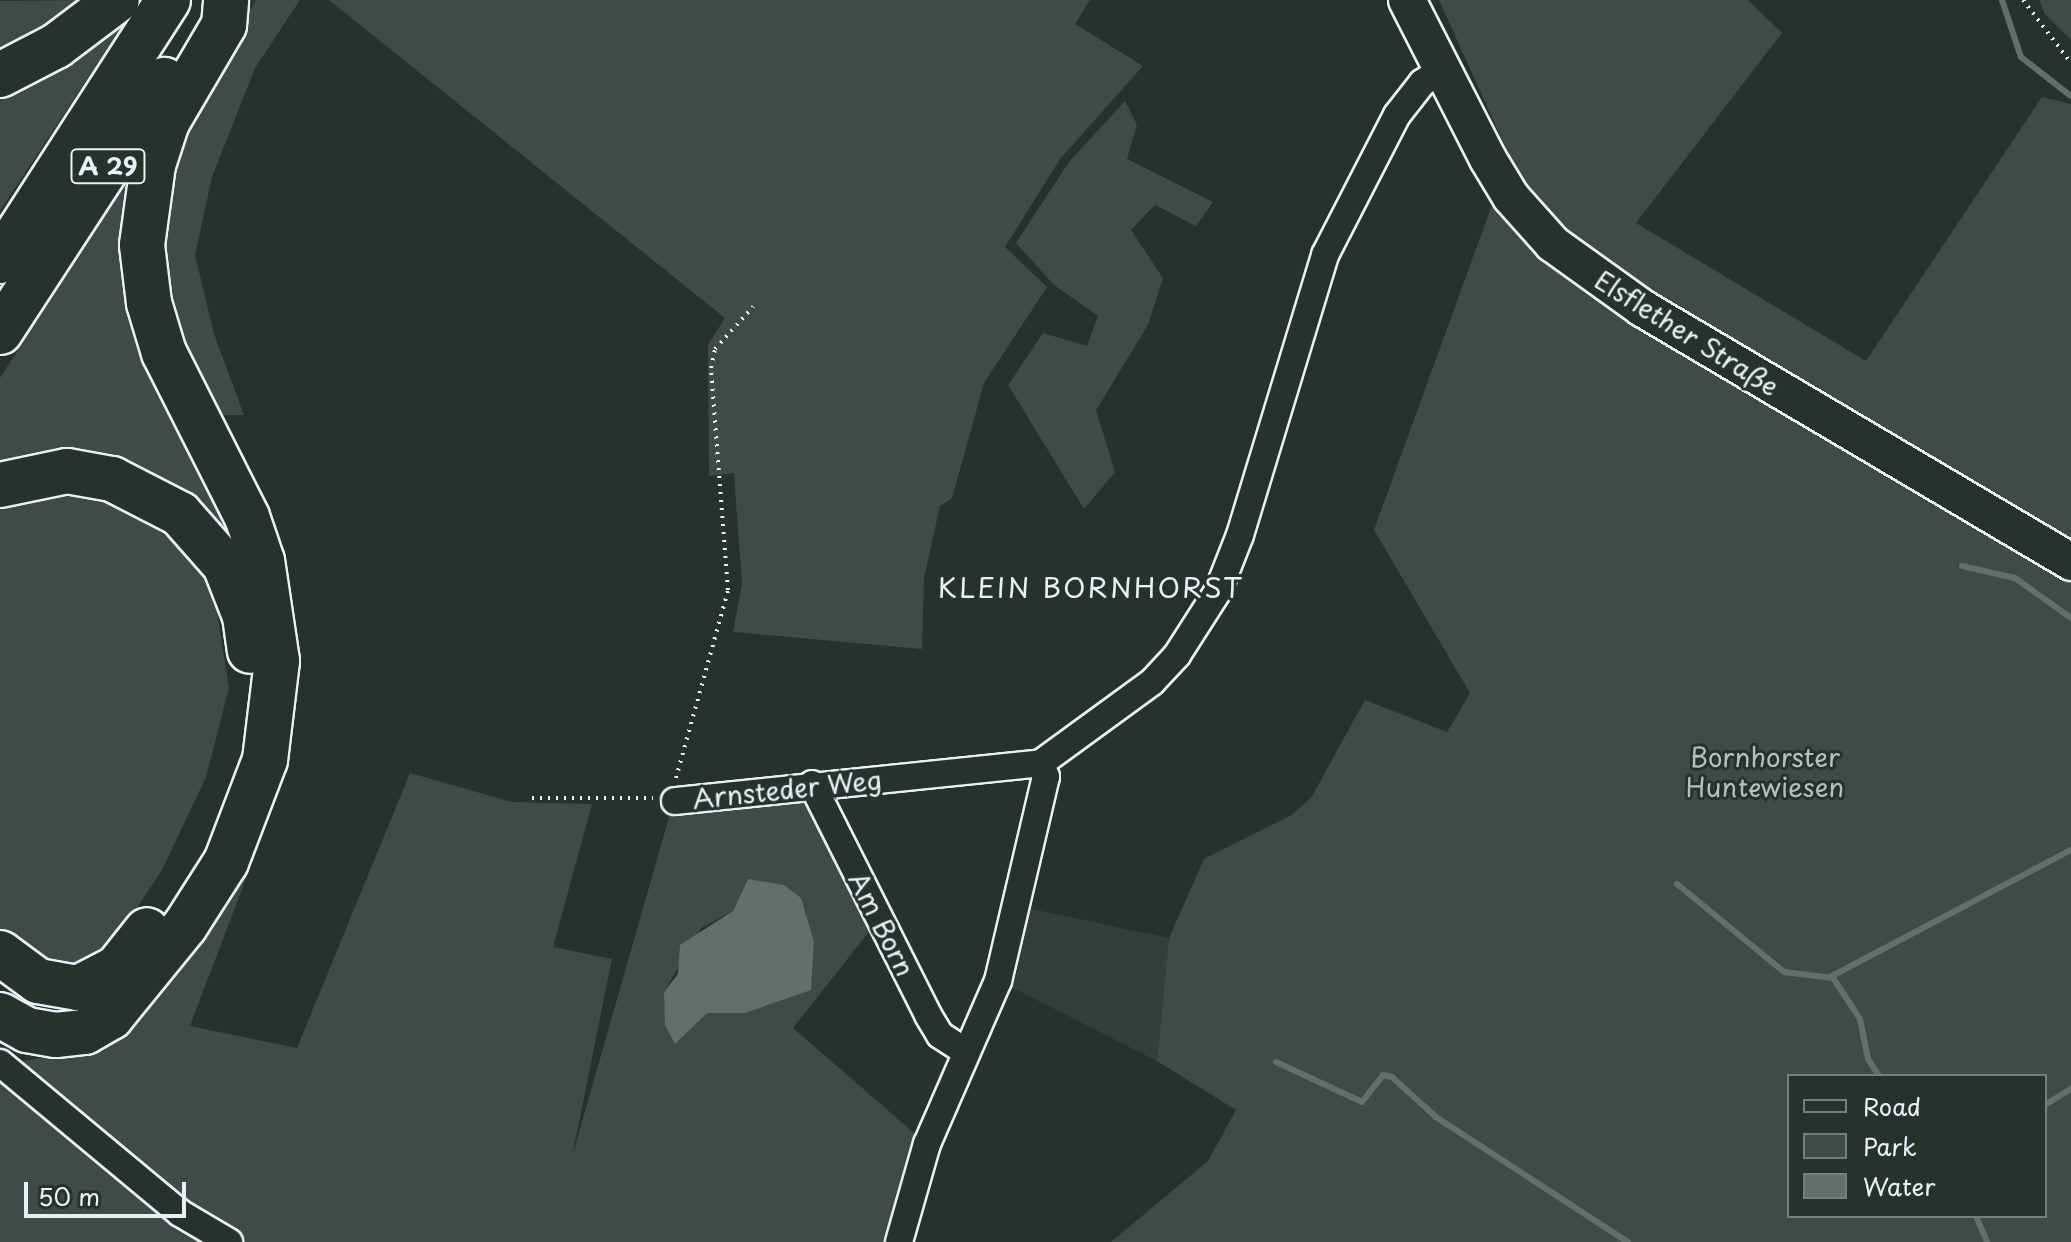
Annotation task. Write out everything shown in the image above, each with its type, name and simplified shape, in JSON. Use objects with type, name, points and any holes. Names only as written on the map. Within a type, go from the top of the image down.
[{"type":"highway","points":[[0,75],[56,46],[117,0]]},
{"type":"highway","name":"A 29","points":[[0,261],[168,0]]},
{"type":"highway","name":"A 29","points":[[0,332],[216,0]]},
{"type":"highway","points":[[0,1015],[27,1030],[56,1035],[85,1032],[111,1017],[185,926],[226,862],[265,760],[277,661],[262,561],[247,517],[164,353],[149,303],[142,245],[153,165],[167,122],[224,25],[226,0]]},
{"type":"highway","points":[[0,485],[67,471],[112,479],[180,514],[225,565],[245,616],[251,653],[241,746],[221,810],[186,879],[124,961],[99,981],[68,989],[38,981],[0,953]]},
{"type":"main road","name":"Elsflether Straße","points":[[1407,0],[1441,70],[1511,197],[1571,260],[1642,308],[2071,562]]},
{"type":"street","points":[[899,1242],[927,1144],[998,981],[1046,777],[1041,763],[1126,706],[1167,667],[1218,591],[1240,535],[1325,255],[1397,115],[1422,83],[1441,70]]},
{"type":"street","name":"Arnsteder Weg","points":[[675,801],[812,784],[1041,763]]},
{"type":"street","name":"Am Born","points":[[812,784],[928,1015],[940,1035],[966,1052]]},
{"type":"street","points":[[0,1063],[180,1213],[229,1242]]},
{"type":"path","points":[[2023,0],[2071,63]]},
{"type":"path","points":[[675,801],[673,789],[728,590],[711,368],[715,349],[753,307]]},
{"type":"path","name":"Arnsteder Weg","points":[[532,798],[675,801]]},
{"type":"shaded area","points":[[1027,908],[1169,938],[1157,1061],[1009,986]]},
{"type":"green space","points":[[87,0],[59,22],[0,47],[0,1]]},
{"type":"green space","points":[[131,0],[139,0],[0,211],[0,87]]},
{"type":"green space","points":[[256,0],[300,0],[255,68],[212,177],[195,255],[214,334],[244,415],[217,415],[194,379],[161,250],[181,129]]},
{"type":"green space","points":[[329,0],[1090,0],[1075,24],[1143,66],[1060,159],[1005,247],[1047,287],[984,383],[952,498],[940,506],[924,578],[922,649],[733,632],[742,584],[734,473],[709,476],[708,345],[725,318]]},
{"type":"green space","points":[[1439,0],[1748,0],[1782,33],[1636,223],[1866,361],[2042,97],[2071,104],[2071,546],[1642,290],[1567,236],[1522,184]]},
{"type":"green space","points":[[2039,0],[2071,0],[2071,40],[2045,14]]},
{"type":"green space","points":[[1125,101],[1137,125],[1127,159],[1213,202],[1196,226],[1155,205],[1131,230],[1163,278],[1148,325],[1096,410],[1115,472],[1084,509],[1008,385],[1043,333],[1087,346],[1098,316],[1054,285],[1016,243],[1069,162]]},
{"type":"green space","points":[[149,148],[137,196],[259,603],[210,521],[0,472],[0,378]]},
{"type":"green space","name":"Bornhorster Huntewiesen","points":[[1493,202],[2071,575],[2071,1242],[1111,1242],[1208,1161],[1236,1110],[1157,1061],[1169,938],[1204,859],[1290,816],[1311,798],[1365,700],[1447,732],[1470,693],[1374,530]]},
{"type":"green space","points":[[63,494],[122,502],[183,549],[214,593],[229,688],[206,777],[163,868],[118,937],[86,966],[40,962],[0,929],[0,509]]},
{"type":"green space","points":[[410,773],[512,802],[592,804],[553,947],[612,959],[572,1157],[672,807],[807,793],[875,924],[793,1028],[921,1139],[888,1242],[243,1242],[190,1211],[149,1167],[18,1062],[99,1048],[147,1008],[253,860],[190,1026],[297,1048]],"holes":[[[748,879],[814,942],[810,990],[745,1013],[707,1013],[664,992],[701,928],[733,911]]]},
{"type":"green space","points":[[0,1082],[193,1231],[212,1242],[0,1242]]},
{"type":"water","points":[[748,879],[784,885],[801,898],[814,942],[811,990],[745,1013],[707,1013],[675,1044],[665,1025],[664,992],[678,974],[680,945],[733,911]]},
{"type":"waterway","points":[[2002,0],[2021,57],[2071,96]]},
{"type":"waterway","points":[[1962,566],[2015,578],[2071,618]]},
{"type":"waterway","points":[[1830,977],[2071,850]]},
{"type":"waterway","points":[[1677,884],[1784,972],[1833,978],[1860,1019],[1868,1059],[1878,1074]]},
{"type":"waterway","points":[[1276,1062],[1362,1102],[1383,1075],[1392,1077],[1436,1117],[1628,1242]]},
{"type":"waterway","points":[[2047,1104],[2071,1089]]},
{"type":"waterway","points":[[1977,1218],[1987,1242]]},
{"type":"district","name":"KLEIN BORNHORST","points":[[1091,587]]}]
